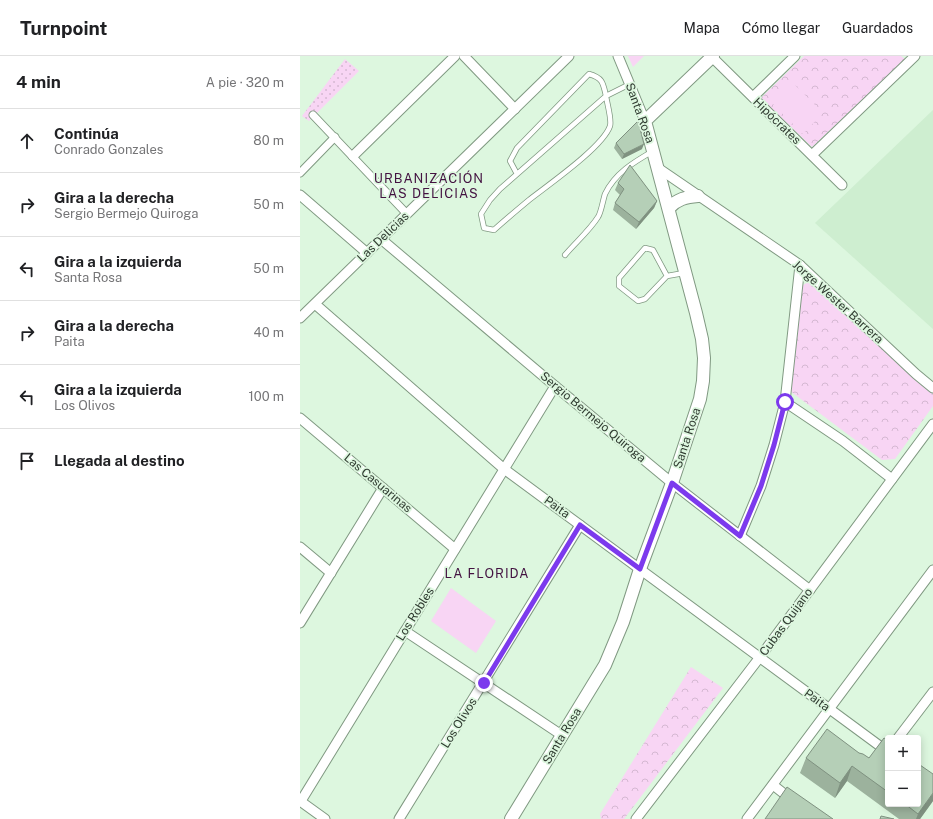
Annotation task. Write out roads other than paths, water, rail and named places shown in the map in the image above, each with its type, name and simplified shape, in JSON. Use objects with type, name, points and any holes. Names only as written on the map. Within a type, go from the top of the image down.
[{"type":"street","points":[[353,156],[455,56]]},
{"type":"street","points":[[464,56],[515,109]]},
{"type":"street","name":"Las Delicias","points":[[300,317],[569,56]]},
{"type":"street","name":"Santa Rosa","points":[[511,819],[605,665],[620,628],[695,418],[703,381],[704,358],[702,339],[669,208],[645,121],[618,56]]},
{"type":"street","points":[[645,121],[712,56]]},
{"type":"street","name":"Hipócrates","points":[[712,56],[842,185]]},
{"type":"street","points":[[753,97],[795,56]]},
{"type":"street","points":[[812,155],[913,57]]},
{"type":"street","points":[[313,115],[407,214]]},
{"type":"street","points":[[300,173],[335,137]]},
{"type":"street","name":"Jorge Wester Barrera","points":[[658,168],[800,265],[916,374],[933,388]]},
{"type":"street","points":[[300,195],[367,253]]},
{"type":"street","points":[[669,208],[675,202],[686,197],[698,196]]},
{"type":"street","name":"Sergio Bermejo Quiroga","points":[[381,239],[672,483],[810,590]]},
{"type":"street","points":[[740,536],[761,486],[774,445],[785,402],[800,265]]},
{"type":"street","name":"Paita","points":[[314,304],[504,468],[885,750]]},
{"type":"street","name":"Los Robles","points":[[300,801],[555,386]]},
{"type":"street","points":[[785,402],[843,441],[892,478]]},
{"type":"street","name":"Las Casuarinas","points":[[300,418],[455,549]]},
{"type":"street","name":"Cubas Quijano","points":[[636,819],[760,657],[933,424]]},
{"type":"street","points":[[300,623],[384,488]]},
{"type":"street","name":"Los Olivos","points":[[399,819],[580,525]]},
{"type":"street","points":[[300,547],[331,573]]},
{"type":"street","points":[[747,819],[829,708],[932,574]]},
{"type":"street","points":[[405,630],[563,736]]},
{"type":"street","points":[[900,735],[933,692]]},
{"type":"street","points":[[813,730],[821,736]]},
{"type":"street","points":[[772,786],[800,805]]},
{"type":"street","points":[[300,801],[325,819]]},
{"type":"lane","points":[[517,174],[510,161],[517,148],[589,74],[596,76],[603,83],[606,96],[611,125],[607,134],[592,150],[521,206],[494,230],[484,228],[482,214],[490,200],[517,174],[606,96],[630,84]]},
{"type":"lane","points":[[565,255],[599,216],[605,196],[616,177],[636,160],[653,151]]},
{"type":"lane","points":[[667,276],[653,250],[645,248],[619,278],[619,286],[638,301],[645,299],[667,276],[686,273]]},
{"type":"district","name":"URBANIZACIÓN LAS DELICIAS","points":[[429,186]]},
{"type":"district","name":"LA FLORIDA","points":[[487,573]]}]
